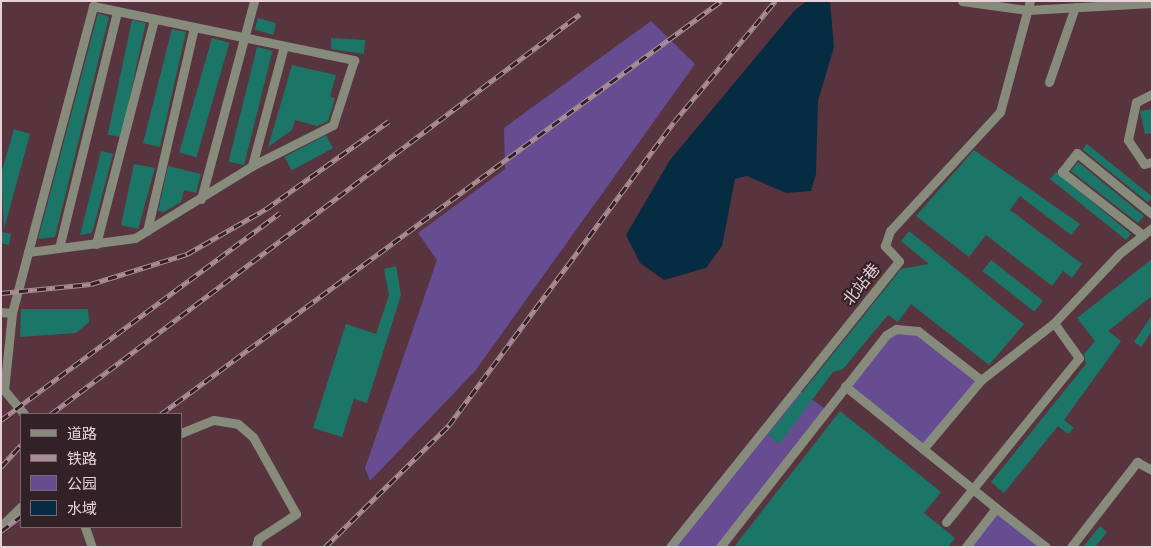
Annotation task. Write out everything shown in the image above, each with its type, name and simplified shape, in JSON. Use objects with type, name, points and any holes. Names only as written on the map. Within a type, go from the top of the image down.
[{"type":"street","points":[[201,200],[246,38],[254,1]]},
{"type":"street","points":[[962,1],[1075,8],[1113,3],[1152,3]]},
{"type":"street","points":[[23,413],[4,390],[12,313],[28,252],[93,6],[354,60],[333,125],[252,166],[201,200],[135,238],[28,252]]},
{"type":"street","name":"北站巷","points":[[670,547],[899,261],[885,246],[890,231],[1000,112],[1029,6]]},
{"type":"street","points":[[1049,82],[1075,8]]},
{"type":"street","points":[[59,248],[117,11]]},
{"type":"street","points":[[96,244],[154,19]]},
{"type":"street","points":[[147,231],[194,27]]},
{"type":"street","points":[[252,166],[284,46]]},
{"type":"street","points":[[1152,94],[1136,102],[1128,140],[1144,164],[1152,162]]},
{"type":"street","points":[[1143,235],[1062,172],[1076,153],[1152,214]]},
{"type":"street","points":[[923,449],[981,380],[1054,323],[1152,228]]},
{"type":"street","points":[[1,312],[12,313]]},
{"type":"street","points":[[946,522],[1079,358],[1054,323]]},
{"type":"street","points":[[720,547],[886,335],[896,329],[918,331],[981,380]]},
{"type":"street","points":[[846,386],[1046,547]]},
{"type":"street","points":[[182,433],[214,420],[238,424],[253,437],[296,514],[258,540],[256,547]]},
{"type":"street","points":[[1071,547],[1138,462],[1152,470]]},
{"type":"street","points":[[1,526],[20,508]]},
{"type":"street","points":[[966,547],[996,508]]},
{"type":"street","points":[[85,528],[92,547]]},
{"type":"green space","points":[[651,21],[695,64],[475,371],[370,481],[365,468],[437,260],[418,233],[505,169],[504,128]]},
{"type":"green space","points":[[896,329],[918,331],[981,380],[923,449],[845,386]]},
{"type":"green space","points":[[797,389],[827,410],[720,547],[670,547]]},
{"type":"green space","points":[[996,508],[1046,547],[966,547]]},
{"type":"water","points":[[807,1],[830,1],[834,47],[818,101],[816,174],[811,191],[786,193],[747,176],[735,179],[722,246],[706,268],[664,280],[640,263],[626,235],[670,160],[795,10]]},
{"type":"building","points":[[98,13],[109,17],[55,237],[38,239]]},
{"type":"building","points":[[258,18],[276,23],[273,35],[255,30]]},
{"type":"building","points":[[132,20],[146,23],[121,137],[108,134]]},
{"type":"building","points":[[172,29],[186,32],[160,147],[143,143]]},
{"type":"building","points":[[212,38],[229,43],[197,157],[179,152]]},
{"type":"building","points":[[331,38],[365,40],[364,54],[331,49]]},
{"type":"building","points":[[257,47],[273,51],[244,165],[228,161]]},
{"type":"building","points":[[292,65],[336,75],[330,97],[335,98],[328,121],[317,126],[295,120],[292,130],[268,147]]},
{"type":"building","points":[[1152,109],[1152,133],[1145,134],[1140,111]]},
{"type":"building","points":[[14,129],[30,134],[4,229],[1,174]]},
{"type":"building","points":[[326,135],[333,148],[292,170],[285,157]]},
{"type":"building","points":[[1087,144],[1152,197],[1148,202],[1083,149]]},
{"type":"building","points":[[974,150],[1080,224],[1071,235],[1020,196],[1010,210],[1082,264],[1072,278],[1063,271],[1052,286],[986,235],[969,257],[916,216]]},
{"type":"building","points":[[101,151],[113,154],[92,233],[80,235]]},
{"type":"building","points":[[1078,162],[1144,216],[1138,223],[1071,171]]},
{"type":"building","points":[[134,164],[155,168],[138,229],[121,225]]},
{"type":"building","points":[[168,166],[201,174],[196,193],[184,190],[181,202],[164,212],[158,211]]},
{"type":"building","points":[[1056,172],[1131,234],[1126,240],[1050,179]]},
{"type":"building","points":[[909,231],[1024,324],[989,365],[911,304],[898,322],[888,315],[843,369],[833,372],[779,444],[768,435],[901,269],[929,264],[901,241]]},
{"type":"building","points":[[1,232],[11,234],[9,245],[1,243]]},
{"type":"building","points":[[1152,259],[1152,296],[1108,331],[1121,341],[1064,420],[1074,428],[1068,434],[1058,426],[1004,493],[991,482],[1086,364],[1084,354],[1095,341],[1077,318]]},
{"type":"building","points":[[991,260],[1043,301],[1034,312],[982,271]]},
{"type":"building","points":[[396,266],[401,295],[367,403],[354,399],[342,437],[313,428],[346,324],[376,334],[389,295],[384,269]]},
{"type":"building","points":[[21,309],[88,309],[89,322],[76,333],[20,337]]},
{"type":"building","points":[[1152,315],[1152,331],[1141,347],[1134,342]]},
{"type":"building","points":[[840,411],[941,492],[924,513],[955,538],[948,547],[734,547]]},
{"type":"building","points":[[1100,526],[1107,532],[1095,547],[1083,547]]},
{"type":"railway","points":[[162,413],[721,1]]},
{"type":"railway","points":[[325,547],[449,425],[674,122],[775,1]]},
{"type":"railway","points":[[52,413],[580,14]]},
{"type":"railway","points":[[1,293],[91,284],[187,254],[266,209],[389,121]]},
{"type":"railway","points":[[1,420],[280,213]]},
{"type":"railway","points":[[1,467],[20,446]]},
{"type":"railway","points":[[1,531],[20,517]]}]
